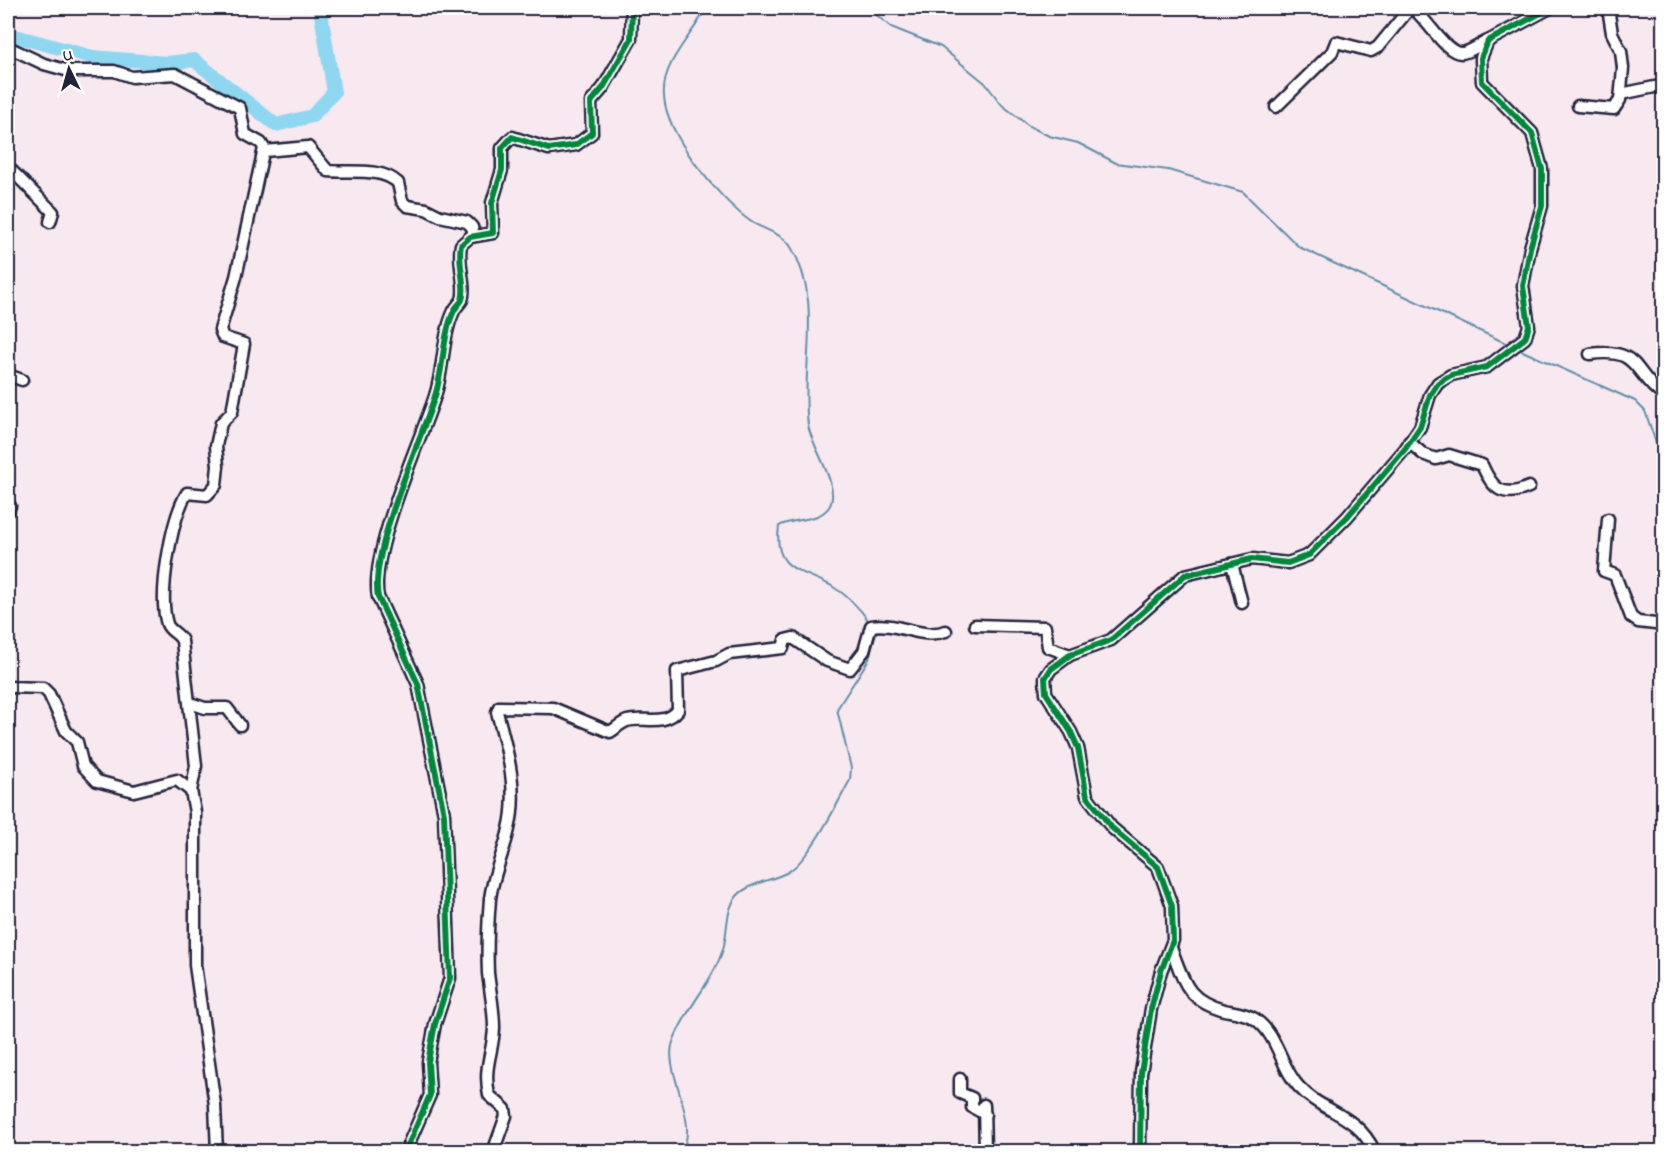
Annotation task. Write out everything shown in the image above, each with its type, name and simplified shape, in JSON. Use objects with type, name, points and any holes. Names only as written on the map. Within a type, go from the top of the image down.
[{"type":"street","points":[[405,1152],[430,1095],[428,1062],[437,1015],[450,978],[445,822],[418,684],[381,606],[377,584],[390,523],[436,394],[452,315],[462,298],[459,265],[461,246],[474,236],[493,233],[492,203],[502,170],[503,147],[510,137],[518,137],[550,149],[578,144],[591,135],[592,101],[603,88],[631,39],[632,8]]},
{"type":"street","points":[[1276,107],[1332,52],[1336,42],[1371,51],[1384,40],[1411,8],[1424,16],[1440,39],[1457,52],[1463,52],[1550,8]]},
{"type":"street","points":[[1578,106],[1616,109],[1621,94],[1622,56],[1612,33],[1608,8]]},
{"type":"street","points":[[1140,1152],[1139,1119],[1145,1045],[1158,979],[1171,948],[1173,916],[1158,867],[1112,828],[1090,802],[1084,789],[1080,756],[1074,739],[1045,690],[1048,672],[1070,655],[1111,640],[1185,575],[1261,558],[1288,562],[1309,555],[1347,517],[1409,442],[1420,427],[1430,395],[1438,383],[1451,375],[1487,367],[1517,345],[1529,329],[1523,286],[1530,248],[1542,206],[1542,170],[1532,133],[1482,82],[1481,58],[1488,41]]},
{"type":"street","points":[[8,47],[44,64],[69,71],[114,71],[132,77],[179,75],[240,108],[245,134],[261,143],[265,151],[244,232],[236,277],[220,330],[223,337],[244,345],[232,412],[221,423],[216,446],[218,466],[216,485],[207,495],[187,493],[178,509],[169,546],[164,608],[168,627],[181,638],[185,685],[190,703],[196,766],[191,791],[195,812],[195,965],[214,1105],[217,1152]]},
{"type":"street","points":[[1621,94],[1664,85]]},
{"type":"street","points":[[265,151],[308,147],[328,171],[365,174],[378,171],[399,185],[402,201],[407,206],[426,209],[440,216],[467,222],[473,229],[474,236]]},
{"type":"street","points":[[8,167],[53,212],[50,222]]},
{"type":"street","points":[[1590,354],[1610,352],[1628,357],[1664,396]]},
{"type":"street","points":[[8,375],[22,380]]},
{"type":"street","points":[[1409,442],[1423,454],[1436,459],[1449,455],[1473,460],[1483,466],[1484,473],[1494,487],[1507,492],[1529,487]]},
{"type":"street","points":[[1608,519],[1604,571],[1615,575],[1633,618],[1664,625]]},
{"type":"street","points":[[1232,564],[1242,603]]},
{"type":"street","points":[[493,1152],[506,1116],[505,1109],[489,1095],[487,1081],[487,1056],[494,1030],[488,972],[490,898],[498,861],[509,829],[514,798],[512,778],[497,712],[499,707],[553,708],[607,732],[627,721],[645,722],[674,715],[678,710],[676,671],[716,661],[726,655],[783,648],[785,640],[793,638],[827,661],[850,669],[864,651],[871,626],[888,624],[932,634],[946,631]]},
{"type":"street","points":[[975,625],[1045,627],[1048,647],[1070,655]]},
{"type":"street","points":[[8,687],[43,688],[49,694],[66,732],[77,742],[83,766],[97,781],[134,791],[177,780],[191,791]]},
{"type":"street","points":[[190,703],[206,708],[227,708],[240,725]]},
{"type":"street","points":[[1171,948],[1185,986],[1212,1006],[1253,1017],[1263,1025],[1274,1038],[1292,1079],[1300,1089],[1359,1129],[1367,1136],[1375,1152]]},
{"type":"street","points":[[960,1079],[961,1094],[972,1098],[972,1107],[985,1109],[985,1152]]},
{"type":"waterway","points":[[8,34],[92,57],[167,63],[194,60],[276,125],[312,116],[334,92],[320,8]]},
{"type":"waterway","points":[[706,8],[667,72],[664,84],[667,112],[684,147],[724,198],[750,221],[783,238],[791,247],[801,268],[809,311],[806,403],[808,425],[829,478],[832,499],[825,512],[779,526],[780,552],[791,566],[842,593],[870,623]]},
{"type":"waterway","points":[[790,8],[798,14],[821,8]]},
{"type":"waterway","points":[[868,8],[891,27],[941,47],[985,83],[1002,105],[1029,126],[1049,136],[1078,143],[1116,163],[1168,170],[1243,192],[1299,247],[1510,345]]},
{"type":"waterway","points":[[1518,349],[1635,401],[1645,411],[1657,446],[1664,448]]},
{"type":"waterway","points":[[680,1152],[686,1141],[687,1128],[673,1067],[671,1054],[673,1042],[684,1018],[713,973],[725,943],[730,908],[737,896],[747,888],[786,873],[795,867],[822,831],[850,780],[851,768],[837,709],[869,659],[875,631]]},
{"type":"cycle path","points":[[405,1152],[430,1095],[428,1062],[435,1024],[450,978],[444,814],[418,684],[378,597],[377,577],[381,553],[388,526],[435,396],[450,321],[462,300],[461,245],[470,237],[493,233],[492,203],[502,170],[502,148],[512,137],[549,149],[576,145],[592,133],[591,102],[603,88],[631,39],[632,8]]},
{"type":"cycle path","points":[[1140,1152],[1141,1073],[1151,1009],[1161,971],[1173,940],[1172,906],[1158,867],[1112,828],[1087,796],[1078,748],[1071,732],[1046,693],[1045,678],[1051,669],[1070,655],[1111,640],[1185,575],[1252,559],[1288,563],[1309,555],[1347,517],[1405,449],[1420,427],[1430,395],[1438,383],[1451,375],[1487,367],[1525,338],[1529,326],[1523,286],[1530,248],[1542,206],[1542,169],[1532,133],[1482,82],[1481,58],[1488,41],[1550,8]]}]
